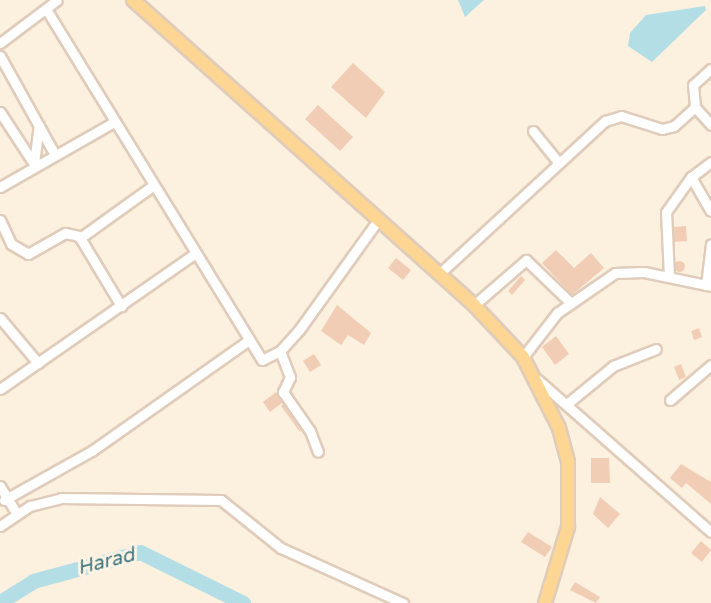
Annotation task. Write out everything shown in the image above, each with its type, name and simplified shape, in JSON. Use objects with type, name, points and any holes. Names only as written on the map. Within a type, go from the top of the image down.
[{"type":"main road","points":[[133,0],[472,303],[523,357],[538,380],[559,428],[569,480],[565,548],[545,603]]},
{"type":"street","points":[[0,44],[57,0]]},
{"type":"street","points":[[46,9],[112,123],[246,342],[262,360],[280,351],[378,220]]},
{"type":"street","points":[[0,57],[54,153]]},
{"type":"street","points":[[711,69],[693,85],[695,107],[711,125]]},
{"type":"street","points":[[439,274],[604,121],[621,116],[667,130],[695,107]]},
{"type":"street","points":[[0,112],[34,164]]},
{"type":"street","points":[[34,164],[39,123]]},
{"type":"street","points":[[1,183],[112,123]]},
{"type":"street","points":[[534,131],[558,162]]},
{"type":"street","points":[[669,277],[666,212],[691,177],[711,162]]},
{"type":"street","points":[[691,177],[711,211]]},
{"type":"street","points":[[80,238],[152,187]]},
{"type":"street","points":[[0,220],[10,244],[28,254],[65,233],[80,238],[121,306]]},
{"type":"street","points":[[523,357],[570,302],[615,273],[669,277],[709,285],[711,244]]},
{"type":"street","points":[[0,389],[193,255]]},
{"type":"street","points":[[472,303],[526,260],[570,302]]},
{"type":"street","points":[[0,318],[38,363]]},
{"type":"street","points":[[4,501],[93,450],[246,342]]},
{"type":"street","points":[[568,403],[613,366],[656,349]]},
{"type":"street","points":[[280,351],[290,377],[283,392],[310,431],[318,452]]},
{"type":"street","points":[[670,400],[711,364]]},
{"type":"street","points":[[538,380],[568,403],[711,532]]},
{"type":"street","points":[[0,486],[4,501],[16,513]]},
{"type":"street","points":[[0,526],[16,513],[61,498],[221,500],[281,548],[403,603]]},
{"type":"water","points":[[458,0],[484,0],[465,17]]},
{"type":"water","points":[[705,6],[706,10],[652,62],[628,46],[630,33],[646,15]]},
{"type":"building","points":[[353,63],[385,92],[366,118],[331,87]]},
{"type":"building","points":[[318,105],[353,137],[340,151],[305,119]]},
{"type":"building","points":[[686,226],[687,241],[674,242],[673,227]]},
{"type":"building","points":[[556,250],[574,268],[591,253],[604,268],[572,295],[542,263]]},
{"type":"building","points":[[396,258],[411,270],[403,280],[388,268]]},
{"type":"building","points":[[679,260],[685,266],[679,272],[673,266]]},
{"type":"building","points":[[521,276],[525,280],[512,295],[508,291]]},
{"type":"building","points":[[337,305],[371,333],[364,345],[348,335],[341,345],[321,331]]},
{"type":"building","points":[[699,328],[702,337],[694,340],[691,331]]},
{"type":"building","points":[[556,336],[569,354],[555,365],[542,347]]},
{"type":"building","points":[[314,354],[321,365],[310,372],[303,361]]},
{"type":"building","points":[[681,364],[686,377],[679,380],[674,367]]},
{"type":"building","points":[[276,392],[282,403],[270,412],[263,402]]},
{"type":"building","points":[[283,404],[301,431],[300,432],[281,406]]},
{"type":"building","points":[[591,458],[609,458],[610,483],[591,483]]},
{"type":"building","points":[[681,464],[711,482],[711,504],[686,483],[682,488],[670,478]]},
{"type":"building","points":[[600,497],[620,514],[608,528],[593,514]]},
{"type":"building","points":[[528,532],[552,547],[545,557],[521,542]]},
{"type":"building","points":[[701,541],[711,550],[702,562],[691,553]]},
{"type":"building","points":[[575,582],[600,597],[596,603],[570,590]]},
{"type":"waterway","name":"Harad","points":[[0,602],[33,581],[140,552],[243,603]]}]
